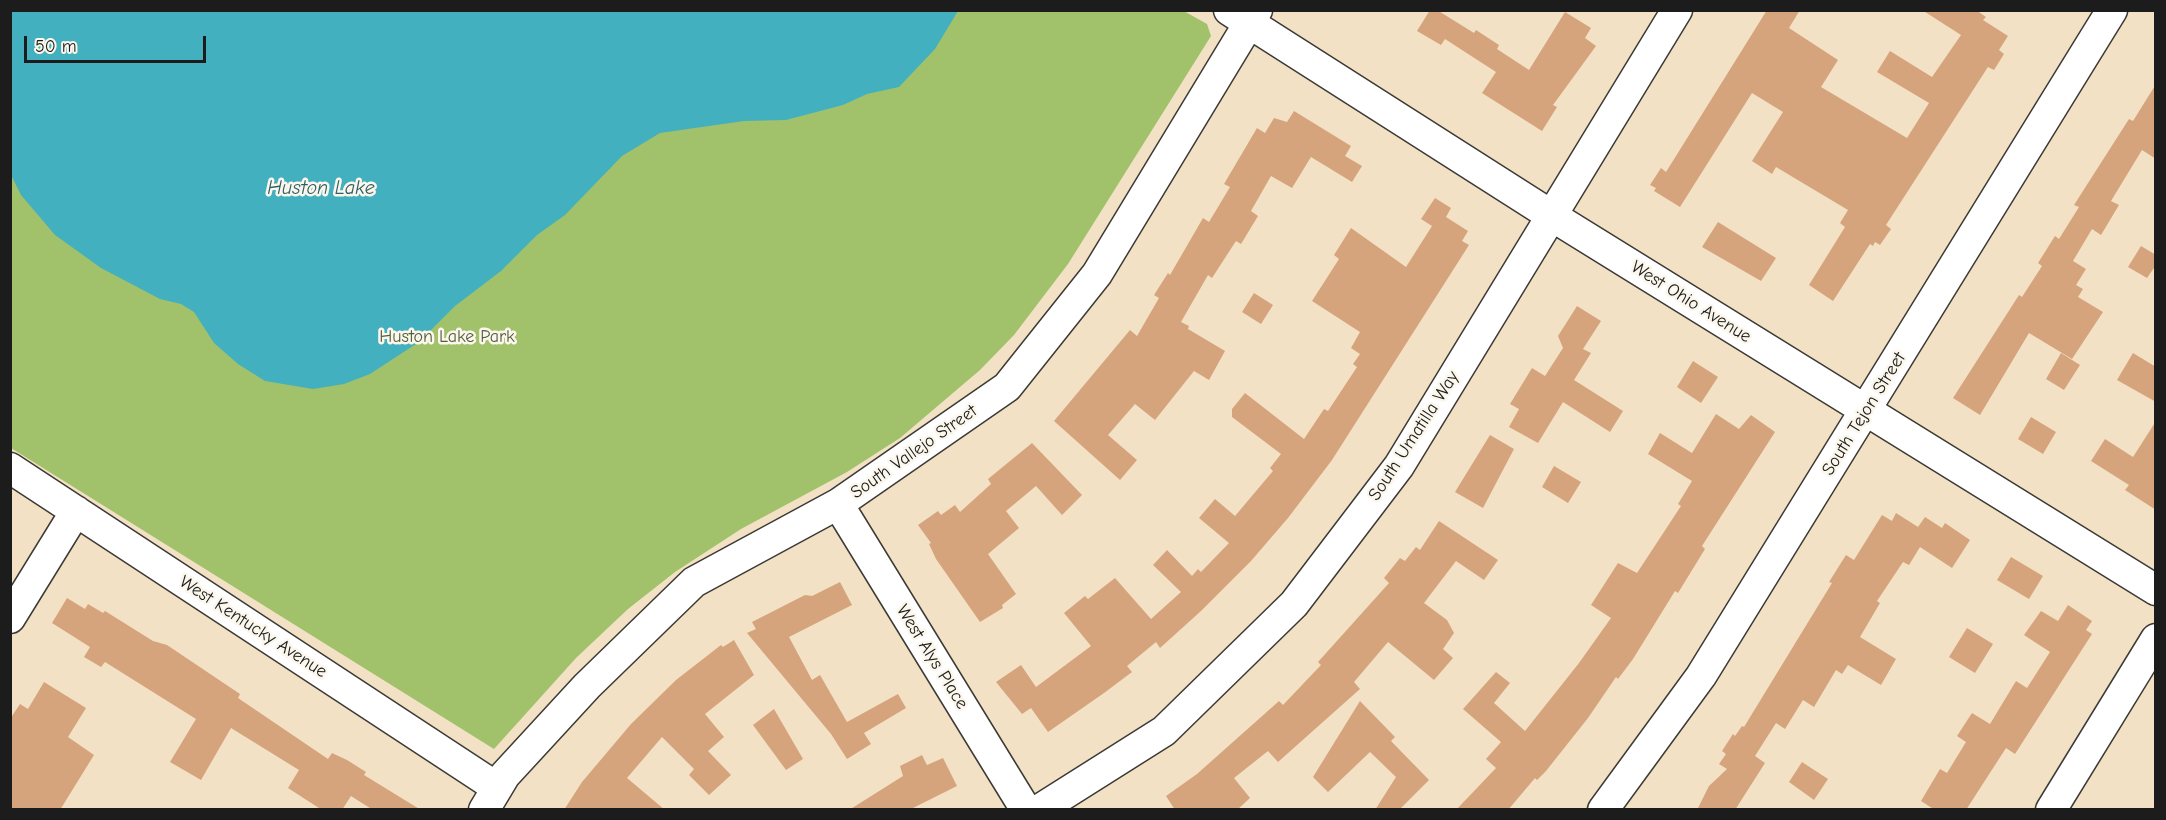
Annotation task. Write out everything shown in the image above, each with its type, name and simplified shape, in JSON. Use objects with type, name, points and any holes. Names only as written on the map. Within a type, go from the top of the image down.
[{"type":"street","name":"South Umatilla Way","points":[[1039,810],[1164,731],[1294,604],[1399,466],[1677,10]]},
{"type":"street","name":"South Tejon Street","points":[[1603,810],[1701,676],[2112,10]]},
{"type":"street","name":"West Ohio Avenue","points":[[1245,15],[1552,216],[2156,590]]},
{"type":"street","name":"South Vallejo Street","points":[[490,798],[587,686],[694,582],[838,504],[1007,387],[1097,274],[1245,15]]},
{"type":"street","name":"West Kentucky Avenue","points":[[10,468],[76,511],[490,798]]},
{"type":"street","name":"West Alys Place","points":[[838,504],[1026,810]]},
{"type":"street","points":[[10,618],[76,511]]},
{"type":"street","points":[[2051,810],[2156,639]]},
{"type":"green space","name":"Huston Lake Park","points":[[1182,10],[1207,24],[1211,36],[1068,264],[1014,335],[980,370],[900,438],[847,472],[741,529],[675,572],[628,609],[576,658],[494,749],[11,448],[11,11]]},
{"type":"water","name":"Huston Lake","points":[[11,10],[958,11],[935,49],[899,87],[867,94],[843,105],[786,120],[744,121],[660,133],[622,156],[565,215],[537,235],[501,271],[455,306],[419,342],[370,374],[344,384],[313,389],[265,381],[238,364],[214,343],[194,312],[181,304],[160,299],[101,268],[55,235],[21,195],[11,175]]},
{"type":"building","points":[[1430,10],[1437,10],[1474,33],[1476,30],[1499,45],[1497,49],[1529,70],[1565,12],[1591,28],[1585,38],[1596,46],[1553,105],[1557,107],[1542,131],[1482,93],[1496,72],[1445,39],[1441,45],[1417,31]]},
{"type":"building","points":[[1767,10],[1800,10],[1789,28],[1838,60],[1821,87],[1907,138],[1929,103],[1877,72],[1890,51],[1932,77],[1961,35],[1922,10],[1976,10],[1986,17],[1983,20],[2008,36],[1999,50],[2004,54],[1994,70],[1988,67],[1886,225],[1891,229],[1880,245],[1875,242],[1873,246],[1870,244],[1833,301],[1809,285],[1845,227],[1840,223],[1848,210],[1776,167],[1772,174],[1752,161],[1783,112],[1752,93],[1680,207],[1654,191],[1656,188],[1650,185],[1661,168],[1666,172]]},
{"type":"building","points":[[2156,84],[2156,159],[2142,150],[2111,201],[2119,205],[2101,235],[2092,229],[2073,261],[2086,269],[2076,285],[2083,289],[2078,297],[2103,312],[2072,359],[2029,333],[1980,415],[1953,398],[2019,295],[2022,297],[2042,266],[2038,263],[2055,236],[2059,239],[2079,207],[2074,205],[2129,119],[2133,121]]},
{"type":"building","points":[[1294,111],[1351,146],[1345,156],[1362,166],[1352,182],[1311,157],[1292,188],[1271,176],[1251,211],[1258,216],[1241,244],[1236,241],[1212,278],[1208,275],[1181,322],[1189,326],[1188,329],[1225,351],[1209,380],[1194,371],[1155,420],[1135,404],[1108,435],[1137,460],[1120,480],[1054,421],[1130,330],[1137,336],[1159,298],[1154,295],[1168,273],[1170,275],[1203,218],[1209,222],[1230,187],[1224,184],[1257,128],[1265,133],[1274,118],[1287,122]]},
{"type":"building","points":[[1435,198],[1451,208],[1446,217],[1468,231],[1462,241],[1469,245],[1332,460],[1288,518],[1251,561],[1201,611],[1160,648],[1156,642],[1127,666],[1132,672],[1104,693],[1048,732],[1031,708],[1022,714],[996,682],[1021,665],[1036,687],[1091,646],[1064,613],[1085,596],[1088,599],[1115,578],[1151,619],[1181,592],[1153,565],[1167,550],[1192,576],[1198,569],[1201,572],[1229,543],[1199,518],[1215,499],[1235,516],[1273,471],[1270,468],[1281,454],[1232,417],[1232,409],[1245,393],[1304,439],[1324,409],[1328,411],[1357,367],[1353,364],[1360,354],[1351,348],[1360,332],[1312,301],[1339,259],[1334,255],[1351,228],[1406,267],[1432,226],[1421,219]]},
{"type":"building","points":[[1718,222],[1776,258],[1761,281],[1702,247]]},
{"type":"building","points":[[2141,246],[2156,255],[2156,265],[2147,278],[2128,267]]},
{"type":"building","points":[[1254,293],[1273,305],[1261,324],[1242,312]]},
{"type":"building","points":[[1577,306],[1601,321],[1583,349],[1591,353],[1574,380],[1623,411],[1610,432],[1563,402],[1538,443],[1509,427],[1519,409],[1510,404],[1532,368],[1545,376],[1563,348],[1558,336]]},
{"type":"building","points":[[2061,353],[2080,365],[2064,390],[2046,379]]},
{"type":"building","points":[[2133,353],[2156,367],[2156,402],[2117,380]]},
{"type":"building","points":[[1693,361],[1718,377],[1701,403],[1677,387]]},
{"type":"building","points":[[1716,414],[1739,429],[1751,415],[1775,432],[1702,546],[1705,549],[1678,593],[1675,591],[1633,659],[1618,679],[1616,677],[1588,718],[1546,771],[1537,780],[1535,778],[1508,810],[1456,810],[1496,768],[1486,759],[1501,742],[1463,709],[1496,672],[1510,683],[1494,703],[1525,731],[1611,618],[1591,605],[1618,563],[1637,573],[1681,506],[1678,504],[1692,481],[1648,454],[1660,433],[1692,453]]},
{"type":"building","points":[[2031,417],[2056,432],[2043,454],[2018,439]]},
{"type":"building","points":[[2156,421],[2156,510],[2125,490],[2129,485],[2091,461],[2105,439],[2133,457]]},
{"type":"building","points":[[1490,435],[1514,449],[1483,508],[1455,492]]},
{"type":"building","points":[[1032,443],[1082,495],[1062,515],[1036,486],[1006,511],[1019,528],[988,554],[1016,594],[1002,605],[1003,608],[980,622],[936,559],[929,544],[931,543],[918,525],[938,511],[941,515],[955,505],[960,512],[991,484],[988,479]]},
{"type":"building","points":[[1554,466],[1581,482],[1568,503],[1542,487]]},
{"type":"building","points":[[1896,513],[1918,527],[1925,517],[1942,528],[1945,523],[1970,540],[1952,568],[1920,547],[1909,565],[1903,562],[1877,601],[1880,603],[1860,637],[1896,659],[1881,685],[1848,665],[1842,674],[1836,670],[1814,707],[1803,700],[1785,729],[1776,723],[1755,756],[1765,763],[1735,810],[1697,810],[1709,786],[1727,769],[1719,764],[1726,754],[1722,751],[1733,734],[1735,736],[1742,726],[1744,727],[1832,583],[1829,582],[1846,555],[1854,560],[1882,515],[1892,521]]},
{"type":"building","points":[[1439,521],[1498,560],[1484,580],[1456,561],[1424,603],[1447,620],[1454,633],[1443,649],[1453,658],[1434,680],[1388,642],[1354,682],[1360,689],[1278,762],[1268,751],[1234,778],[1250,798],[1237,810],[1175,810],[1166,796],[1197,774],[1279,701],[1283,705],[1321,665],[1318,662],[1389,583],[1384,578],[1400,558],[1405,561],[1416,547],[1420,550]]},
{"type":"building","points":[[2011,557],[2043,576],[2029,599],[1997,580]]},
{"type":"building","points":[[840,582],[852,605],[789,637],[812,680],[820,675],[847,722],[898,694],[906,708],[864,733],[871,744],[847,759],[831,734],[747,633],[756,629],[752,622],[805,595],[812,596]]},
{"type":"building","points":[[67,598],[85,609],[88,604],[103,613],[105,611],[153,641],[167,645],[240,694],[238,698],[328,759],[332,753],[347,760],[366,772],[364,775],[421,810],[373,810],[351,796],[342,810],[322,810],[288,788],[299,770],[231,728],[201,780],[170,762],[196,719],[105,662],[101,667],[84,657],[90,647],[52,623]]},
{"type":"building","points":[[2068,605],[2092,621],[2086,630],[2092,634],[2015,754],[2006,748],[1966,810],[1935,810],[1921,801],[1940,769],[1947,773],[1966,742],[1957,736],[1972,713],[1990,724],[2016,681],[2027,688],[2050,652],[2024,635],[2041,611],[2058,621]]},
{"type":"building","points":[[1967,628],[1993,644],[1975,673],[1949,657]]},
{"type":"building","points":[[734,640],[754,675],[705,714],[724,737],[708,751],[731,775],[709,795],[689,775],[694,769],[662,737],[627,778],[665,810],[564,810],[582,782],[631,724],[676,680],[721,645],[723,647]]},
{"type":"building","points":[[44,682],[86,708],[68,737],[94,755],[60,810],[10,810],[10,719],[20,704],[28,709]]},
{"type":"building","points":[[1360,701],[1395,737],[1391,741],[1429,780],[1399,810],[1375,810],[1396,777],[1370,752],[1328,792],[1313,777]]},
{"type":"building","points":[[774,709],[803,759],[786,770],[753,725]]},
{"type":"building","points":[[922,755],[927,765],[943,758],[957,786],[909,810],[849,810],[903,776],[900,766]]},
{"type":"building","points":[[1802,762],[1828,779],[1814,800],[1789,782]]}]
